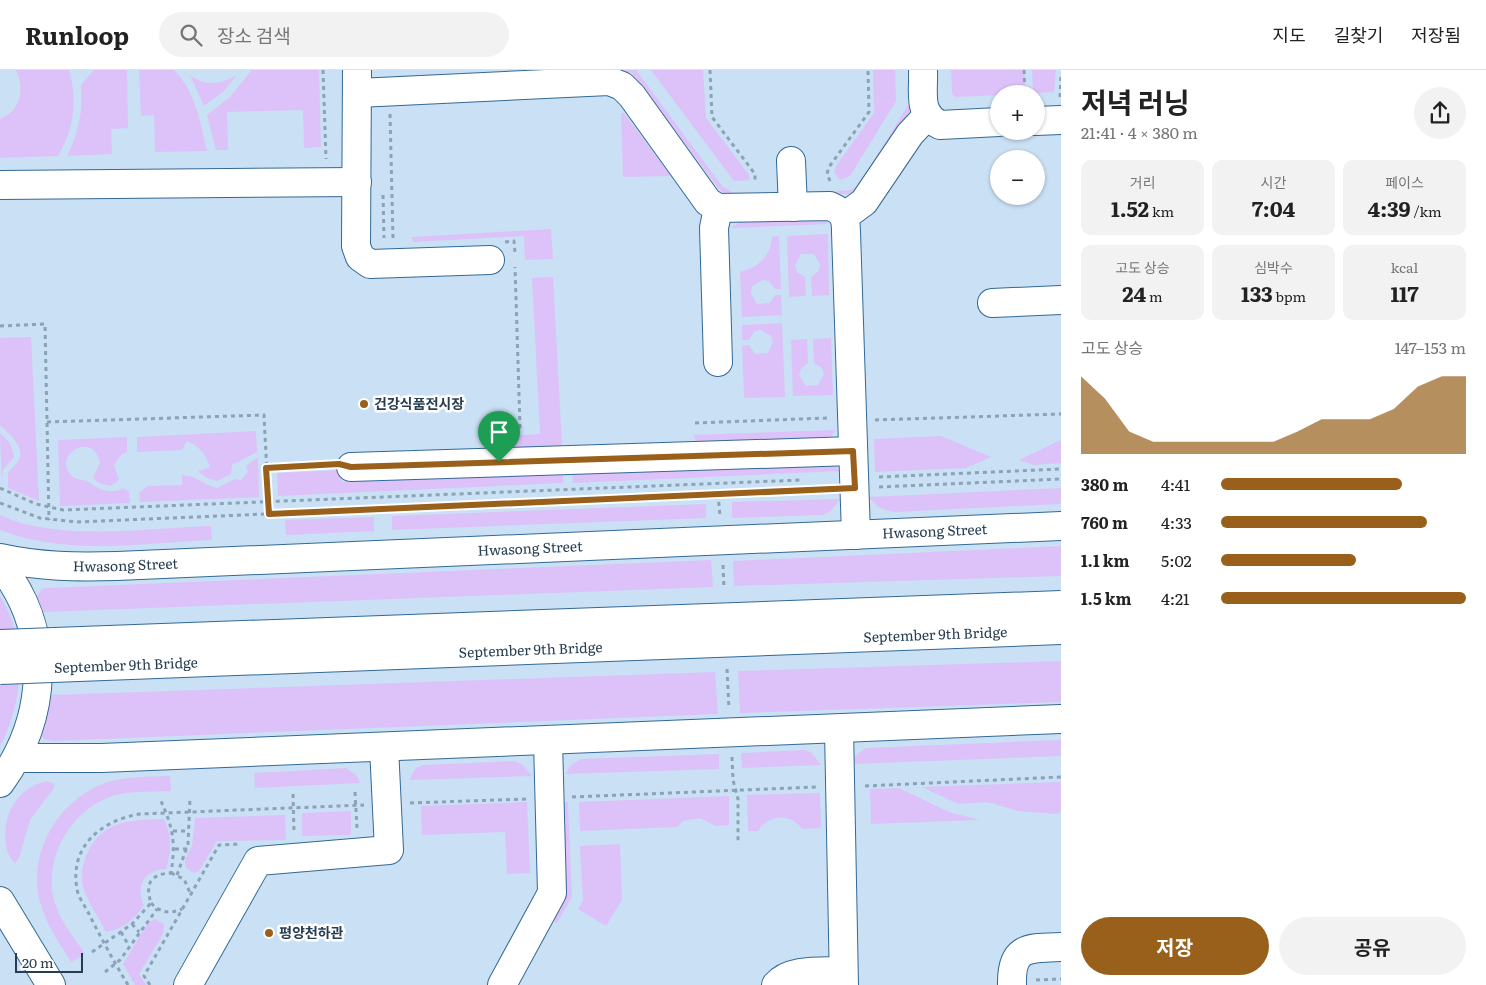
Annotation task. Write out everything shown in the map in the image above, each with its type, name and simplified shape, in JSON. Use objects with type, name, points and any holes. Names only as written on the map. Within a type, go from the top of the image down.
[{"type":"main road","points":[[923,70],[923,109],[926,116],[940,124],[990,122]]},
{"type":"main road","points":[[493,251],[394,264],[370,264],[360,257],[356,246],[357,82],[389,91],[609,82],[622,86],[632,96],[708,202],[718,208],[830,206],[844,216]]},
{"type":"main road","points":[[1045,117],[1060,110]]},
{"type":"main road","points":[[844,216],[864,202],[910,134],[926,116]]},
{"type":"main road","points":[[791,161],[793,207]]},
{"type":"main road","points":[[0,185],[357,182]]},
{"type":"main road","points":[[718,208],[714,228],[718,362]]},
{"type":"main road","points":[[844,216],[856,535]]},
{"type":"main road","points":[[992,303],[1061,300]]},
{"type":"main road","points":[[351,467],[499,462],[854,472]]},
{"type":"main road","name":"Hwasong Street","points":[[0,558],[31,565],[65,568],[100,567],[1061,526]]},
{"type":"main road","points":[[0,565],[16,589],[28,614],[36,644],[38,673],[36,702],[29,730],[18,758],[0,783]]},
{"type":"main road","name":"September 9th Bridge","points":[[0,644],[1061,605]]},
{"type":"main road","name":"September 9th Bridge","points":[[0,670],[1061,630]]},
{"type":"main road","points":[[18,758],[101,758],[1061,719]]},
{"type":"main road","points":[[776,985],[782,978],[795,974],[844,978],[839,729]]},
{"type":"main road","points":[[502,985],[552,893],[548,740]]},
{"type":"main road","points":[[188,985],[258,861],[389,850],[384,747]]},
{"type":"main road","points":[[0,901],[51,985]]},
{"type":"main road","points":[[1021,982],[1012,967],[1018,955],[1029,948],[1061,947]]},
{"type":"path","points":[[324,70],[326,182]]},
{"type":"path","points":[[710,70],[712,117],[755,174],[755,184],[750,188]]},
{"type":"path","points":[[832,183],[827,174],[829,167],[869,112],[868,70]]},
{"type":"path","points":[[1024,70],[1025,85]]},
{"type":"path","points":[[1060,110],[1061,75]]},
{"type":"path","points":[[389,91],[394,264]]},
{"type":"path","points":[[493,251],[514,241],[520,427],[498,428],[499,462]]},
{"type":"path","points":[[0,326],[45,324],[50,520]]},
{"type":"path","points":[[47,422],[264,416],[269,514]]},
{"type":"path","points":[[266,468],[339,464],[351,467]]},
{"type":"path","points":[[0,503],[26,515],[50,520],[77,522],[269,514],[854,472],[1061,469]]},
{"type":"path","points":[[854,472],[1061,479]]},
{"type":"path","points":[[0,488],[16,497],[49,508],[63,510],[268,500],[804,480]]},
{"type":"path","points":[[128,985],[104,944],[77,891],[76,873],[79,857],[87,840],[104,826],[126,816],[1061,777]]},
{"type":"path","points":[[293,794],[295,841]]},
{"type":"path","points":[[178,875],[187,849],[190,798]]},
{"type":"path","points":[[160,799],[173,831],[175,849],[171,873]]},
{"type":"path","points":[[173,831],[189,831]]},
{"type":"path","points":[[175,849],[187,849]]},
{"type":"path","points":[[183,909],[173,913],[157,909],[151,903],[148,888],[150,881],[163,873],[178,875],[188,886],[191,895]]},
{"type":"path","points":[[92,952],[132,924],[151,903]]},
{"type":"path","points":[[105,972],[115,964],[157,909]]},
{"type":"path","points":[[132,924],[139,932]]},
{"type":"path","points":[[121,932],[129,946]]},
{"type":"path","points":[[1021,982],[1061,979]]},
{"type":"shaded area","points":[[16,70],[69,70],[72,81],[73,114],[68,136],[58,156],[0,158],[0,119],[13,110],[19,98],[20,84]]},
{"type":"shaded area","points":[[94,70],[127,70],[128,128],[111,129],[112,154],[67,156],[75,138],[79,121],[81,85]]},
{"type":"shaded area","points":[[139,70],[174,70],[192,98],[207,151],[155,152],[154,115],[141,116]]},
{"type":"shaded area","points":[[252,70],[319,70],[321,147],[304,148],[303,110],[227,112],[228,150],[216,150],[207,115],[230,97]]},
{"type":"shaded area","points":[[555,70],[636,70],[722,186],[735,194],[748,193],[748,198],[728,197],[719,189],[631,72],[394,81],[394,76]]},
{"type":"shaded area","points":[[651,70],[703,70],[706,118],[749,175],[750,180],[734,181]]},
{"type":"shaded area","points":[[873,70],[895,70],[896,101],[850,176],[840,180],[834,172],[836,166],[874,113]]},
{"type":"shaded area","points":[[909,70],[913,70],[915,103],[864,185],[852,194],[836,194],[835,191],[851,190],[859,185],[910,102]]},
{"type":"shaded area","points":[[951,70],[1025,70],[1025,85],[990,85],[990,96],[955,97],[952,94]]},
{"type":"shaded area","points":[[1032,70],[1056,70],[1054,92],[1045,92],[1045,85],[1033,85]]},
{"type":"shaded area","points":[[190,75],[196,79],[213,83],[237,75],[224,91],[204,106]]},
{"type":"shaded area","points":[[621,113],[624,113],[671,176],[623,177]]},
{"type":"shaded area","points":[[826,217],[827,224],[731,228],[743,220]]},
{"type":"shaded area","points":[[551,229],[553,259],[525,260],[524,236],[413,242],[412,237]]},
{"type":"shaded area","points":[[828,234],[829,295],[812,296],[811,277],[819,271],[820,264],[814,254],[801,254],[795,265],[797,272],[805,277],[806,296],[789,297],[787,236]]},
{"type":"shaded area","points":[[779,236],[781,289],[775,289],[769,281],[763,280],[752,286],[751,293],[757,304],[770,303],[775,295],[781,295],[782,315],[742,317],[740,272],[758,264],[769,250],[772,237]]},
{"type":"shaded area","points":[[553,277],[562,445],[561,447],[514,450],[504,436],[540,434],[532,278]]},
{"type":"shaded area","points":[[782,323],[785,397],[744,398],[742,346],[749,345],[755,354],[768,353],[773,342],[771,336],[760,330],[754,332],[749,340],[742,340],[742,325]]},
{"type":"shaded area","points":[[31,337],[39,501],[8,488],[8,473],[21,455],[18,445],[0,425],[0,338]]},
{"type":"shaded area","points":[[831,338],[833,395],[793,396],[791,340],[807,339],[808,363],[801,369],[799,375],[806,386],[818,385],[824,374],[822,368],[814,363],[813,339]]},
{"type":"shaded area","points":[[836,430],[828,440],[698,444],[693,435]]},
{"type":"shaded area","points":[[256,431],[257,452],[232,465],[231,474],[217,481],[207,478],[198,471],[210,467],[204,454],[195,445],[187,441],[182,450],[137,452],[137,437]]},
{"type":"shaded area","points":[[0,433],[10,443],[14,457],[3,470],[2,485]]},
{"type":"shaded area","points":[[941,436],[991,457],[966,468],[875,472],[874,439]]},
{"type":"shaded area","points":[[127,437],[127,452],[122,454],[114,465],[119,480],[110,486],[99,483],[93,478],[100,463],[96,453],[91,448],[84,447],[71,453],[67,459],[66,466],[72,476],[102,490],[115,491],[123,488],[129,492],[130,503],[60,506],[58,440]]},
{"type":"shaded area","points":[[1061,440],[1061,463],[1034,465],[1019,460]]},
{"type":"shaded area","points":[[258,457],[259,497],[140,502],[139,493],[148,486],[182,485],[182,475],[187,475],[217,488],[235,479],[241,480],[248,472],[246,466]]},
{"type":"shaded area","points":[[830,461],[840,471],[573,483],[572,471]]},
{"type":"shaded area","points":[[341,470],[342,482],[563,472],[563,483],[278,496],[277,473]]},
{"type":"shaded area","points":[[1061,488],[1061,504],[895,512],[880,508],[869,497]]},
{"type":"shaded area","points":[[840,499],[831,511],[822,515],[732,518],[732,502]]},
{"type":"shaded area","points":[[706,504],[706,518],[392,530],[392,516]]},
{"type":"shaded area","points":[[0,515],[23,523],[75,531],[132,531],[211,526],[212,540],[105,546],[52,543],[25,538],[0,530]]},
{"type":"shaded area","points":[[374,517],[374,531],[286,535],[285,520]]},
{"type":"shaded area","points":[[1061,546],[1061,576],[734,586],[733,561]]},
{"type":"shaded area","points":[[711,560],[713,587],[43,612],[37,596],[42,589],[46,588]]},
{"type":"shaded area","points":[[0,596],[9,613],[15,632],[19,651],[19,671],[14,710],[0,746]]},
{"type":"shaded area","points":[[1061,661],[1061,702],[740,713],[738,671]]},
{"type":"shaded area","points":[[715,672],[718,714],[53,741],[44,739],[42,736],[51,695]]},
{"type":"shaded area","points":[[1061,740],[1061,756],[851,764],[854,757],[866,748]]},
{"type":"shaded area","points":[[805,750],[812,753],[821,765],[742,768],[741,753]]},
{"type":"shaded area","points":[[719,754],[719,769],[566,774],[570,766],[581,759]]},
{"type":"shaded area","points":[[515,761],[522,764],[532,776],[409,780],[416,768],[423,765]]},
{"type":"shaded area","points":[[346,768],[357,776],[360,783],[255,788],[254,773]]},
{"type":"shaded area","points":[[170,776],[171,791],[125,793],[107,798],[92,806],[78,818],[67,832],[59,848],[52,882],[54,900],[59,914],[85,954],[71,962],[47,920],[37,887],[38,868],[42,850],[49,833],[71,804],[102,784],[127,778]]},
{"type":"shaded area","points":[[47,781],[54,784],[54,788],[30,820],[19,858],[15,863],[7,850],[5,838],[8,816],[18,797],[26,790]]},
{"type":"shaded area","points":[[1061,782],[1061,812],[1056,814],[1018,811],[987,802],[958,804],[922,787]]},
{"type":"shaded area","points":[[899,788],[949,812],[980,820],[871,824],[870,789]]},
{"type":"shaded area","points":[[820,793],[821,828],[802,829],[792,820],[780,818],[768,821],[758,831],[748,831],[747,795]]},
{"type":"shaded area","points":[[729,796],[729,825],[715,826],[700,818],[683,821],[677,827],[580,831],[579,802]]},
{"type":"shaded area","points":[[527,802],[530,873],[507,874],[505,832],[422,835],[421,806]]},
{"type":"shaded area","points":[[563,802],[568,802],[572,897],[557,923],[554,921],[566,897]]},
{"type":"shaded area","points":[[351,811],[351,835],[302,836],[302,813]]},
{"type":"shaded area","points":[[285,815],[286,840],[217,841],[199,871],[194,873],[186,868],[185,859],[192,846],[195,818]]},
{"type":"shaded area","points":[[164,819],[169,832],[170,844],[166,869],[147,875],[141,885],[144,905],[136,915],[123,926],[106,932],[89,901],[82,882],[83,864],[92,844],[100,835],[118,824],[139,820]]},
{"type":"shaded area","points":[[620,844],[622,900],[606,926],[578,909],[583,901],[580,846]]},
{"type":"shaded area","points":[[155,919],[164,924],[163,934],[139,974],[146,985],[135,985],[123,964],[147,924]]},
{"type":"place","name":"건강식품전시장","points":[[364,404]]},
{"type":"place","name":"평양천하관","points":[[269,933]]},
{"type":"route","points":[[853,451],[855,488],[269,514],[266,468],[339,464],[351,467],[499,462],[853,451]]}]
